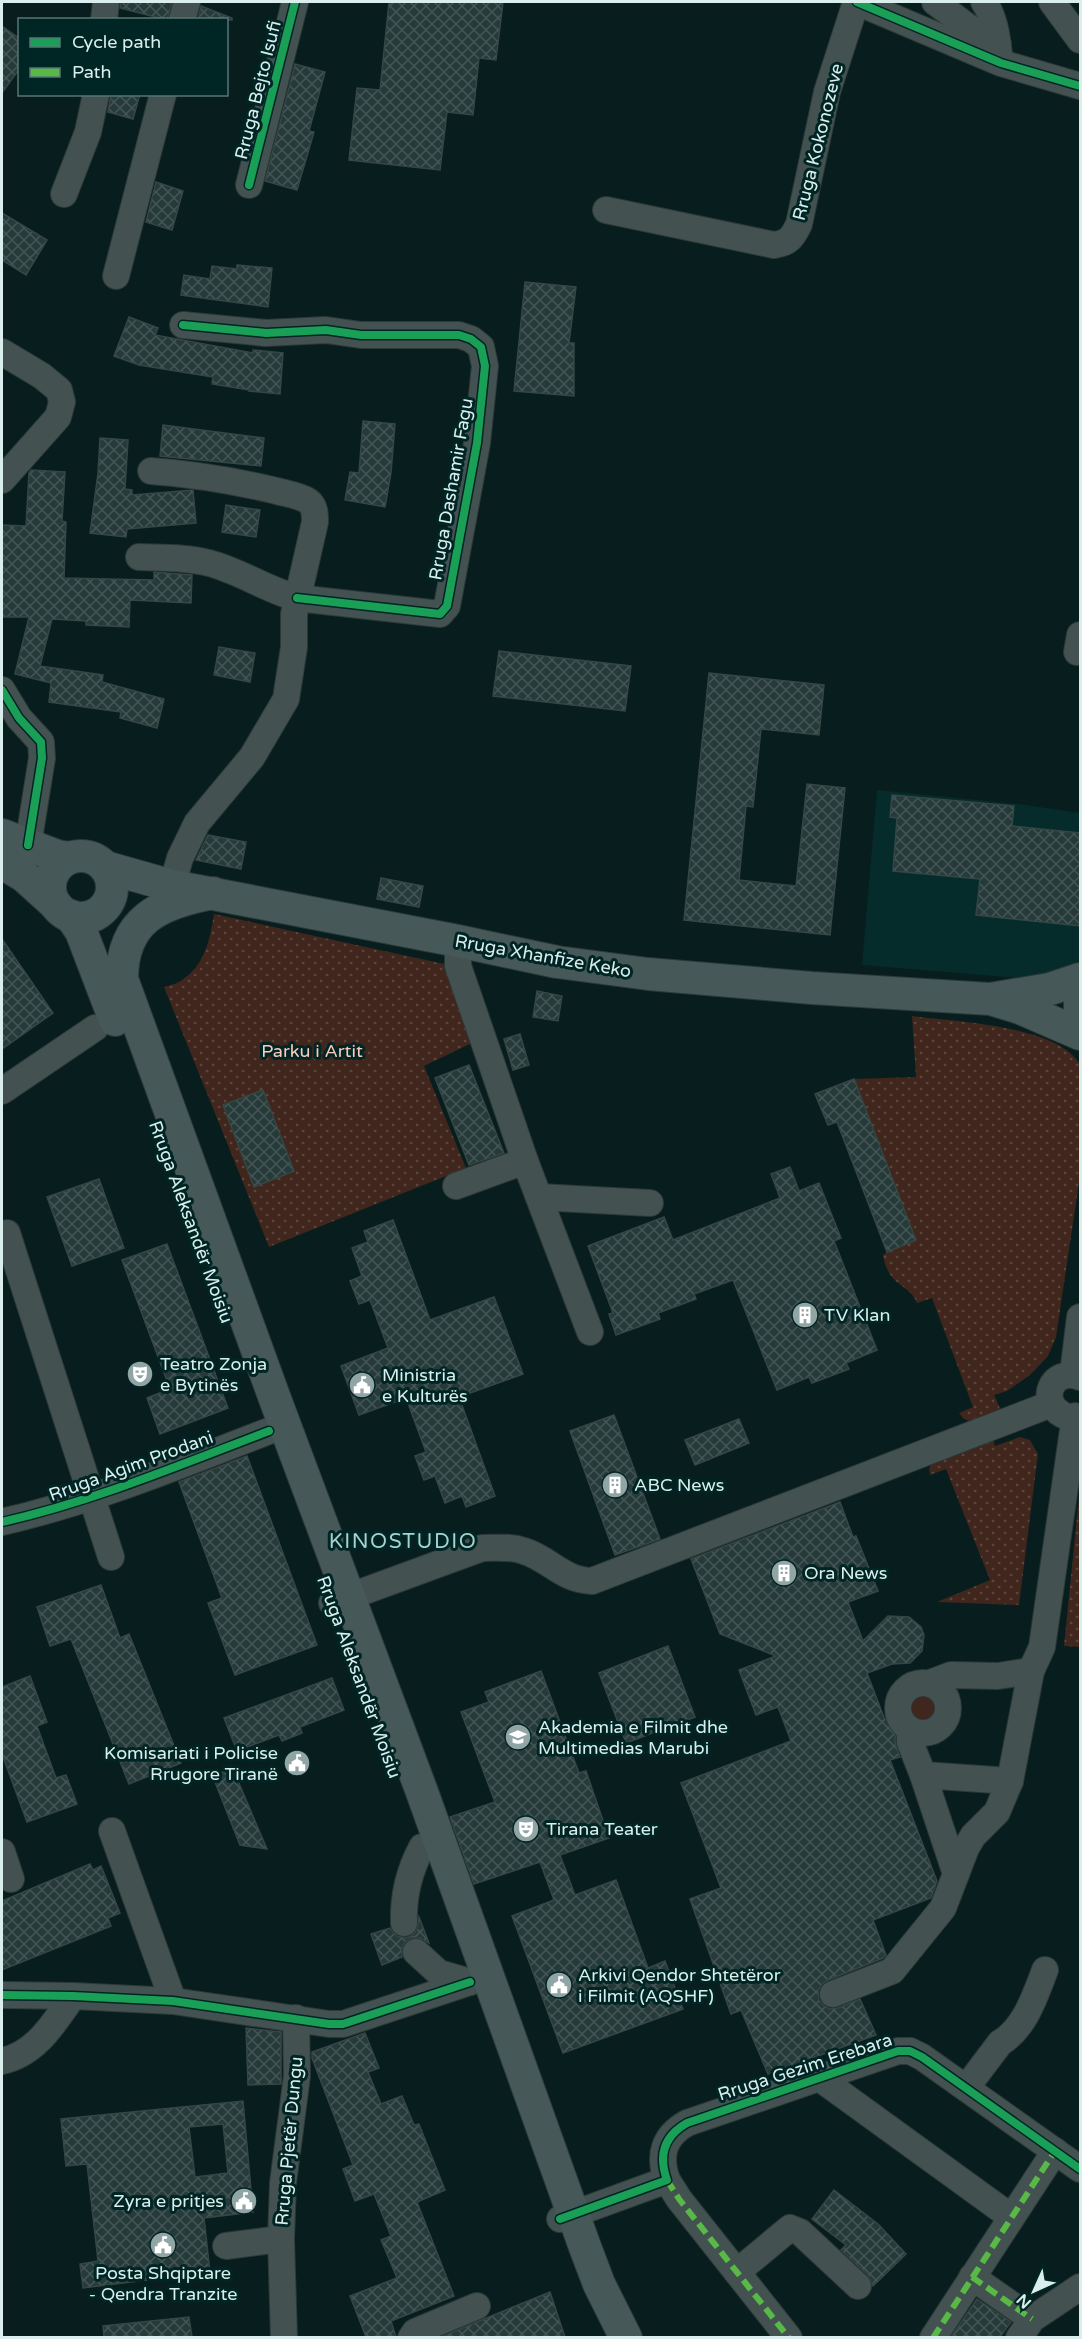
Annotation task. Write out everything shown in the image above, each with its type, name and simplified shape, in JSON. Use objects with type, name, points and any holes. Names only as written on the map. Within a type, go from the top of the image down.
[{"type":"main road","points":[[15,840],[70,858]]},
{"type":"main road","points":[[84,909],[112,890],[111,878],[105,867],[94,859],[82,856],[70,858],[59,866],[52,876],[51,895],[84,909],[172,886]]},
{"type":"main road","points":[[2,862],[84,909],[104,935],[122,979]]},
{"type":"main road","name":"Rruga Xhanfize Keko","points":[[105,867],[172,886],[605,970],[812,988],[990,999],[1020,1008],[1080,1034]]},
{"type":"main road","points":[[122,979],[122,960],[126,945],[139,924],[165,906],[213,893]]},
{"type":"main road","name":"Rruga Aleksandër Moisiu","points":[[84,909],[81,931],[269,1431],[426,1803],[566,2217],[610,2337]]},
{"type":"main road","name":"Rruga Aleksandër Moisiu","points":[[122,979],[337,1566],[340,1600],[422,1847],[470,1982],[566,2217],[626,2337]]},
{"type":"main road","name":"Rruga Xhanfize Keko","points":[[990,999],[1050,988],[1080,979]]},
{"type":"main road","points":[[1080,1003],[1080,1011]]},
{"type":"street","points":[[104,18],[106,2]]},
{"type":"street","points":[[183,18],[187,2]]},
{"type":"street","name":"Rruga Bejto Isufi","points":[[249,185],[295,2]]},
{"type":"street","name":"Rruga Kokonozeve","points":[[606,210],[774,245],[784,244],[793,237],[799,224],[827,92],[857,2],[1080,86]]},
{"type":"street","points":[[935,2],[999,54]]},
{"type":"street","points":[[984,2],[990,12],[999,54]]},
{"type":"street","points":[[1052,2],[1080,40]]},
{"type":"street","points":[[64,194],[88,132],[96,96]]},
{"type":"street","points":[[116,276],[162,96]]},
{"type":"street","name":"Rruga Dashamir Fagu","points":[[183,325],[266,333],[326,330],[361,335],[459,334],[471,339],[481,347],[485,366],[477,443],[447,606],[440,614],[297,598]]},
{"type":"street","points":[[2,352],[42,376],[59,390],[62,402],[58,417],[2,480]]},
{"type":"street","points":[[151,471],[206,476],[288,494],[310,502],[315,512],[315,522],[294,614],[294,647],[286,699],[252,757],[197,823],[180,858],[172,886]]},
{"type":"street","points":[[139,558],[190,559],[212,564],[279,593],[297,598]]},
{"type":"street","points":[[2,690],[19,718],[41,742],[42,758],[15,840]]},
{"type":"street","points":[[458,941],[458,966],[525,1161],[590,1332]]},
{"type":"street","points":[[2,1091],[95,1029]]},
{"type":"street","points":[[456,1186],[525,1161]]},
{"type":"street","points":[[539,1197],[650,1203]]},
{"type":"street","points":[[7,1233],[111,1557]]},
{"type":"street","points":[[832,1994],[892,1971],[943,1908],[973,1836],[997,1812],[1010,1781],[1031,1671],[1042,1647],[1043,1584],[1067,1412],[1050,1392],[1055,1380],[1067,1374],[1077,1376],[1080,1317]]},
{"type":"street","points":[[340,1600],[482,1548],[504,1547],[524,1551],[565,1575],[579,1580],[592,1581],[1067,1412]]},
{"type":"street","name":"Rruga Agim Prodani","points":[[2,1522],[52,1511],[93,1498],[269,1431]]},
{"type":"street","points":[[930,1683],[951,1674],[998,1676],[1031,1671]]},
{"type":"street","points":[[920,1682],[930,1683],[945,1695],[948,1714],[938,1729],[929,1733],[910,1730],[902,1723],[898,1713],[898,1702],[902,1693],[910,1686],[920,1682]]},
{"type":"street","points":[[910,1730],[910,1742],[956,1874]]},
{"type":"street","points":[[922,1775],[1010,1781]]},
{"type":"street","points":[[112,1831],[173,2001]]},
{"type":"street","points":[[404,1923],[406,1887],[413,1862],[422,1847]]},
{"type":"street","points":[[2,1852],[11,1879]]},
{"type":"street","points":[[416,1952],[439,1973],[470,1982]]},
{"type":"street","points":[[966,2088],[999,2043],[1020,2023],[1033,2001],[1045,1970]]},
{"type":"street","points":[[2,1995],[173,2001],[329,2024],[343,2024],[470,1982]]},
{"type":"street","points":[[2,2061],[16,2058],[34,2046],[53,2025],[73,1996]]},
{"type":"street","name":"Rruga Pjetër Dungu","points":[[284,2337],[280,2239],[283,2183],[297,2076],[296,2018]]},
{"type":"street","name":"Rruga Gezim Erebara","points":[[667,2180],[662,2158],[668,2137],[687,2123],[898,2050],[910,2051],[1080,2169]]},
{"type":"street","points":[[818,2077],[1011,2217]]},
{"type":"street","points":[[933,2337],[1055,2151]]},
{"type":"street","points":[[566,2217],[667,2180],[679,2199],[789,2337]]},
{"type":"street","points":[[737,2272],[790,2228],[800,2232],[858,2286]]},
{"type":"street","points":[[226,2246],[280,2239]]},
{"type":"street","points":[[972,2277],[1025,2328],[1080,2287]]},
{"type":"street","points":[[411,2337],[415,2332],[477,2306]]},
{"type":"shaded area","points":[[877,790],[1019,804],[1080,813],[1080,963],[1070,971],[1043,980],[862,965]]},
{"type":"green space","name":"Parku i Artit","points":[[214,914],[449,965],[476,1041],[424,1066],[466,1168],[269,1247],[164,987],[180,981],[196,967],[205,951]]},
{"type":"green space","points":[[912,1016],[1028,1033],[1068,1051],[1080,1064],[1080,1176],[1056,1337],[1048,1356],[1030,1375],[1007,1391],[994,1395],[1002,1413],[973,1422],[968,1421],[959,1413],[973,1407],[932,1298],[917,1303],[889,1273],[886,1265],[883,1255],[916,1240],[854,1079],[916,1077]]},
{"type":"green space","points":[[1020,1437],[1030,1440],[1038,1454],[1019,1605],[937,1602],[990,1580],[946,1469],[930,1475],[929,1469],[932,1463],[993,1439],[995,1446]]},
{"type":"green space","points":[[1080,1487],[1080,1647],[1064,1646]]},
{"type":"green space","points":[[924,1692],[936,1697],[941,1709],[936,1721],[924,1726],[912,1721],[907,1709],[912,1697]]},
{"type":"building","points":[[121,2],[172,2],[168,18],[120,8]]},
{"type":"building","points":[[389,2],[503,2],[496,60],[479,58],[473,115],[447,112],[440,170],[349,160],[357,88],[380,90]]},
{"type":"building","points":[[201,6],[232,18],[232,20],[228,18],[198,18]]},
{"type":"building","points":[[2,26],[18,38],[18,71],[2,93]]},
{"type":"building","points":[[295,64],[325,72],[309,131],[314,132],[297,190],[265,181]]},
{"type":"building","points":[[111,96],[139,96],[133,119],[108,112]]},
{"type":"building","points":[[156,182],[183,191],[172,230],[146,222]]},
{"type":"building","points":[[2,213],[47,240],[26,275],[2,260]]},
{"type":"building","points":[[237,265],[272,268],[268,307],[181,295],[184,275],[210,279],[212,266],[237,269]]},
{"type":"building","points":[[525,282],[576,287],[569,343],[574,343],[574,396],[514,391]]},
{"type":"building","points":[[129,317],[158,328],[155,335],[253,353],[253,350],[283,353],[280,394],[212,384],[213,377],[139,365],[114,356]]},
{"type":"building","points":[[363,421],[395,424],[391,473],[385,507],[345,500],[350,472],[359,473]]},
{"type":"building","points":[[163,425],[264,438],[261,466],[160,456]]},
{"type":"building","points":[[100,438],[128,440],[125,489],[132,490],[132,495],[193,490],[196,523],[127,529],[126,537],[90,533]]},
{"type":"building","points":[[31,470],[65,472],[62,521],[66,522],[64,578],[154,580],[154,572],[192,575],[191,603],[130,600],[129,627],[86,625],[86,621],[52,619],[40,666],[103,675],[102,682],[164,699],[157,728],[120,718],[121,712],[49,702],[51,683],[15,674],[29,617],[2,617],[2,525],[26,526]]},
{"type":"building","points":[[226,505],[260,510],[256,537],[222,532]]},
{"type":"building","points":[[219,647],[255,653],[250,682],[214,675]]},
{"type":"building","points":[[499,651],[631,666],[625,711],[493,696]]},
{"type":"building","points":[[709,673],[824,685],[819,735],[761,729],[753,807],[746,806],[739,880],[796,886],[807,784],[845,788],[830,935],[684,920]]},
{"type":"building","points":[[892,795],[1014,806],[1012,826],[1080,833],[1080,926],[976,915],[980,879],[893,871],[897,818],[890,817]]},
{"type":"building","points":[[208,835],[246,842],[241,869],[196,860]]},
{"type":"building","points":[[381,878],[423,886],[419,907],[377,899]]},
{"type":"building","points":[[2,939],[53,1013],[2,1049]]},
{"type":"building","points":[[537,991],[562,996],[558,1021],[533,1017]]},
{"type":"building","points":[[520,1034],[529,1065],[513,1070],[504,1039]]},
{"type":"building","points":[[469,1065],[504,1153],[469,1165],[435,1078]]},
{"type":"building","points":[[854,1079],[916,1240],[887,1252],[837,1122],[828,1125],[815,1094]]},
{"type":"building","points":[[263,1090],[294,1171],[254,1187],[223,1105]]},
{"type":"building","name":"TV Klan","points":[[790,1167],[799,1191],[819,1183],[841,1238],[834,1241],[877,1350],[846,1363],[849,1369],[812,1383],[809,1377],[777,1390],[733,1280],[694,1294],[696,1299],[658,1313],[660,1319],[616,1335],[609,1314],[613,1313],[588,1246],[664,1217],[673,1240],[780,1198],[771,1174]]},
{"type":"building","points":[[99,1179],[124,1248],[72,1266],[47,1197]]},
{"type":"building","points":[[393,1220],[430,1320],[494,1297],[523,1374],[459,1397],[495,1496],[466,1507],[462,1496],[445,1503],[435,1476],[424,1480],[415,1456],[426,1452],[406,1398],[359,1415],[341,1366],[388,1348],[370,1300],[359,1304],[350,1281],[362,1276],[352,1248],[368,1242],[364,1231]]},
{"type":"building","points":[[167,1244],[228,1408],[160,1434],[147,1398],[170,1389],[122,1260]]},
{"type":"building","name":"ABC News","points":[[614,1415],[660,1539],[615,1555],[570,1431]]},
{"type":"building","points":[[739,1419],[749,1443],[695,1465],[685,1440]]},
{"type":"building","points":[[247,1456],[317,1645],[235,1675],[208,1603],[222,1598],[179,1482]]},
{"type":"building","points":[[840,1502],[878,1591],[848,1602],[863,1641],[888,1616],[909,1617],[921,1627],[924,1635],[922,1651],[910,1663],[892,1664],[867,1673],[885,1720],[892,1717],[896,1727],[895,1742],[900,1757],[890,1760],[937,1881],[931,1898],[873,1920],[886,1955],[883,1958],[828,1980],[818,1991],[819,2000],[830,2009],[860,1999],[876,2035],[768,2074],[741,2010],[731,2014],[690,1899],[721,1888],[681,1783],[791,1741],[778,1707],[756,1715],[739,1670],[776,1656],[720,1634],[691,1559]]},
{"type":"building","points":[[101,1585],[120,1638],[129,1634],[181,1763],[129,1784],[71,1639],[50,1646],[37,1607]]},
{"type":"building","points":[[668,1646],[695,1717],[626,1743],[599,1673]]},
{"type":"building","points":[[541,1671],[579,1773],[586,1771],[609,1838],[560,1855],[575,1895],[616,1880],[648,1968],[665,1961],[683,2009],[563,2053],[512,1916],[554,1900],[540,1862],[474,1884],[450,1817],[495,1802],[461,1712],[489,1702],[485,1692]]},
{"type":"building","points":[[30,1676],[47,1722],[37,1726],[56,1778],[66,1775],[77,1804],[27,1822],[2,1754],[2,1687]]},
{"type":"building","points":[[332,1678],[344,1710],[300,1727],[302,1733],[282,1741],[279,1735],[237,1751],[224,1718]]},
{"type":"building","points":[[232,1767],[267,1849],[240,1845],[213,1777]]},
{"type":"building","points":[[90,1864],[93,1870],[101,1866],[120,1913],[108,1918],[111,1926],[2,1970],[2,1901]]},
{"type":"building","points":[[419,1917],[429,1943],[420,1938],[411,1938],[402,1948],[402,1957],[382,1965],[371,1934],[390,1928],[397,1936],[405,1938],[411,1936],[417,1930]]},
{"type":"building","points":[[246,2028],[281,2032],[281,2084],[248,2085]]},
{"type":"building","points":[[365,2033],[379,2068],[368,2072],[381,2104],[402,2096],[414,2125],[419,2124],[445,2190],[417,2202],[454,2296],[391,2321],[396,2337],[366,2337],[350,2296],[397,2278],[381,2240],[391,2236],[374,2194],[355,2201],[343,2169],[353,2165],[312,2058],[312,2052]]},
{"type":"building","points":[[243,2101],[253,2212],[204,2218],[210,2272],[83,2288],[80,2264],[98,2261],[87,2164],[66,2166],[61,2119]],"holes":[[[223,2124],[228,2173],[195,2177],[189,2127]]]},
{"type":"building","points":[[834,2190],[878,2224],[906,2254],[873,2286],[868,2275],[841,2250],[846,2245],[812,2219]]},
{"type":"building","points":[[550,2292],[565,2337],[441,2337],[484,2319]]},
{"type":"building","points":[[977,2299],[1011,2322],[1000,2337],[951,2337]]},
{"type":"building","points":[[189,2317],[192,2337],[104,2337],[103,2326]]},
{"type":"marked path","points":[[933,2338],[1055,2151]]},
{"type":"marked path","points":[[667,2180],[679,2199],[789,2338]]},
{"type":"marked path","points":[[972,2277],[1032,2319]]},
{"type":"cycle path","points":[[249,185],[295,2]]},
{"type":"cycle path","points":[[857,2],[1001,63],[1080,86]]},
{"type":"cycle path","points":[[183,325],[266,333],[326,330],[361,335],[459,335],[471,339],[481,347],[485,366],[477,443],[447,606],[440,614],[297,598]]},
{"type":"cycle path","points":[[2,690],[19,718],[41,742],[42,758],[28,845]]},
{"type":"cycle path","points":[[2,1522],[103,1493],[269,1431]]},
{"type":"cycle path","points":[[2,1995],[173,2001],[329,2024],[343,2024],[470,1982]]},
{"type":"cycle path","points":[[560,2219],[667,2180],[663,2162],[665,2147],[673,2134],[687,2123],[898,2051],[910,2051],[922,2057],[1080,2169]]},
{"type":"place","name":"TV Klan","points":[[805,1315]]},
{"type":"place","name":"Teatro Zonja e Bytinës","points":[[140,1374]]},
{"type":"place","name":"Ministria e Kulturës","points":[[362,1385]]},
{"type":"place","name":"ABC News","points":[[615,1485]]},
{"type":"place","name":"Ora News","points":[[784,1573]]},
{"type":"place","name":"Akademia e Filmit dhe Multimedias Marubi","points":[[518,1737]]},
{"type":"place","name":"Komisariati i Policise Rrugore Tiranë","points":[[297,1763]]},
{"type":"place","name":"Tirana Teater","points":[[526,1829]]},
{"type":"place","name":"Arkivi Qendor Shtetëror i Filmit (AQSHF)","points":[[559,1985]]},
{"type":"place","name":"Zyra e pritjes","points":[[244,2201]]},
{"type":"place","name":"Posta Shqiptare - Qendra Tranzite","points":[[163,2245]]},
{"type":"district","name":"KINOSTUDIO","points":[[403,1541]]}]
